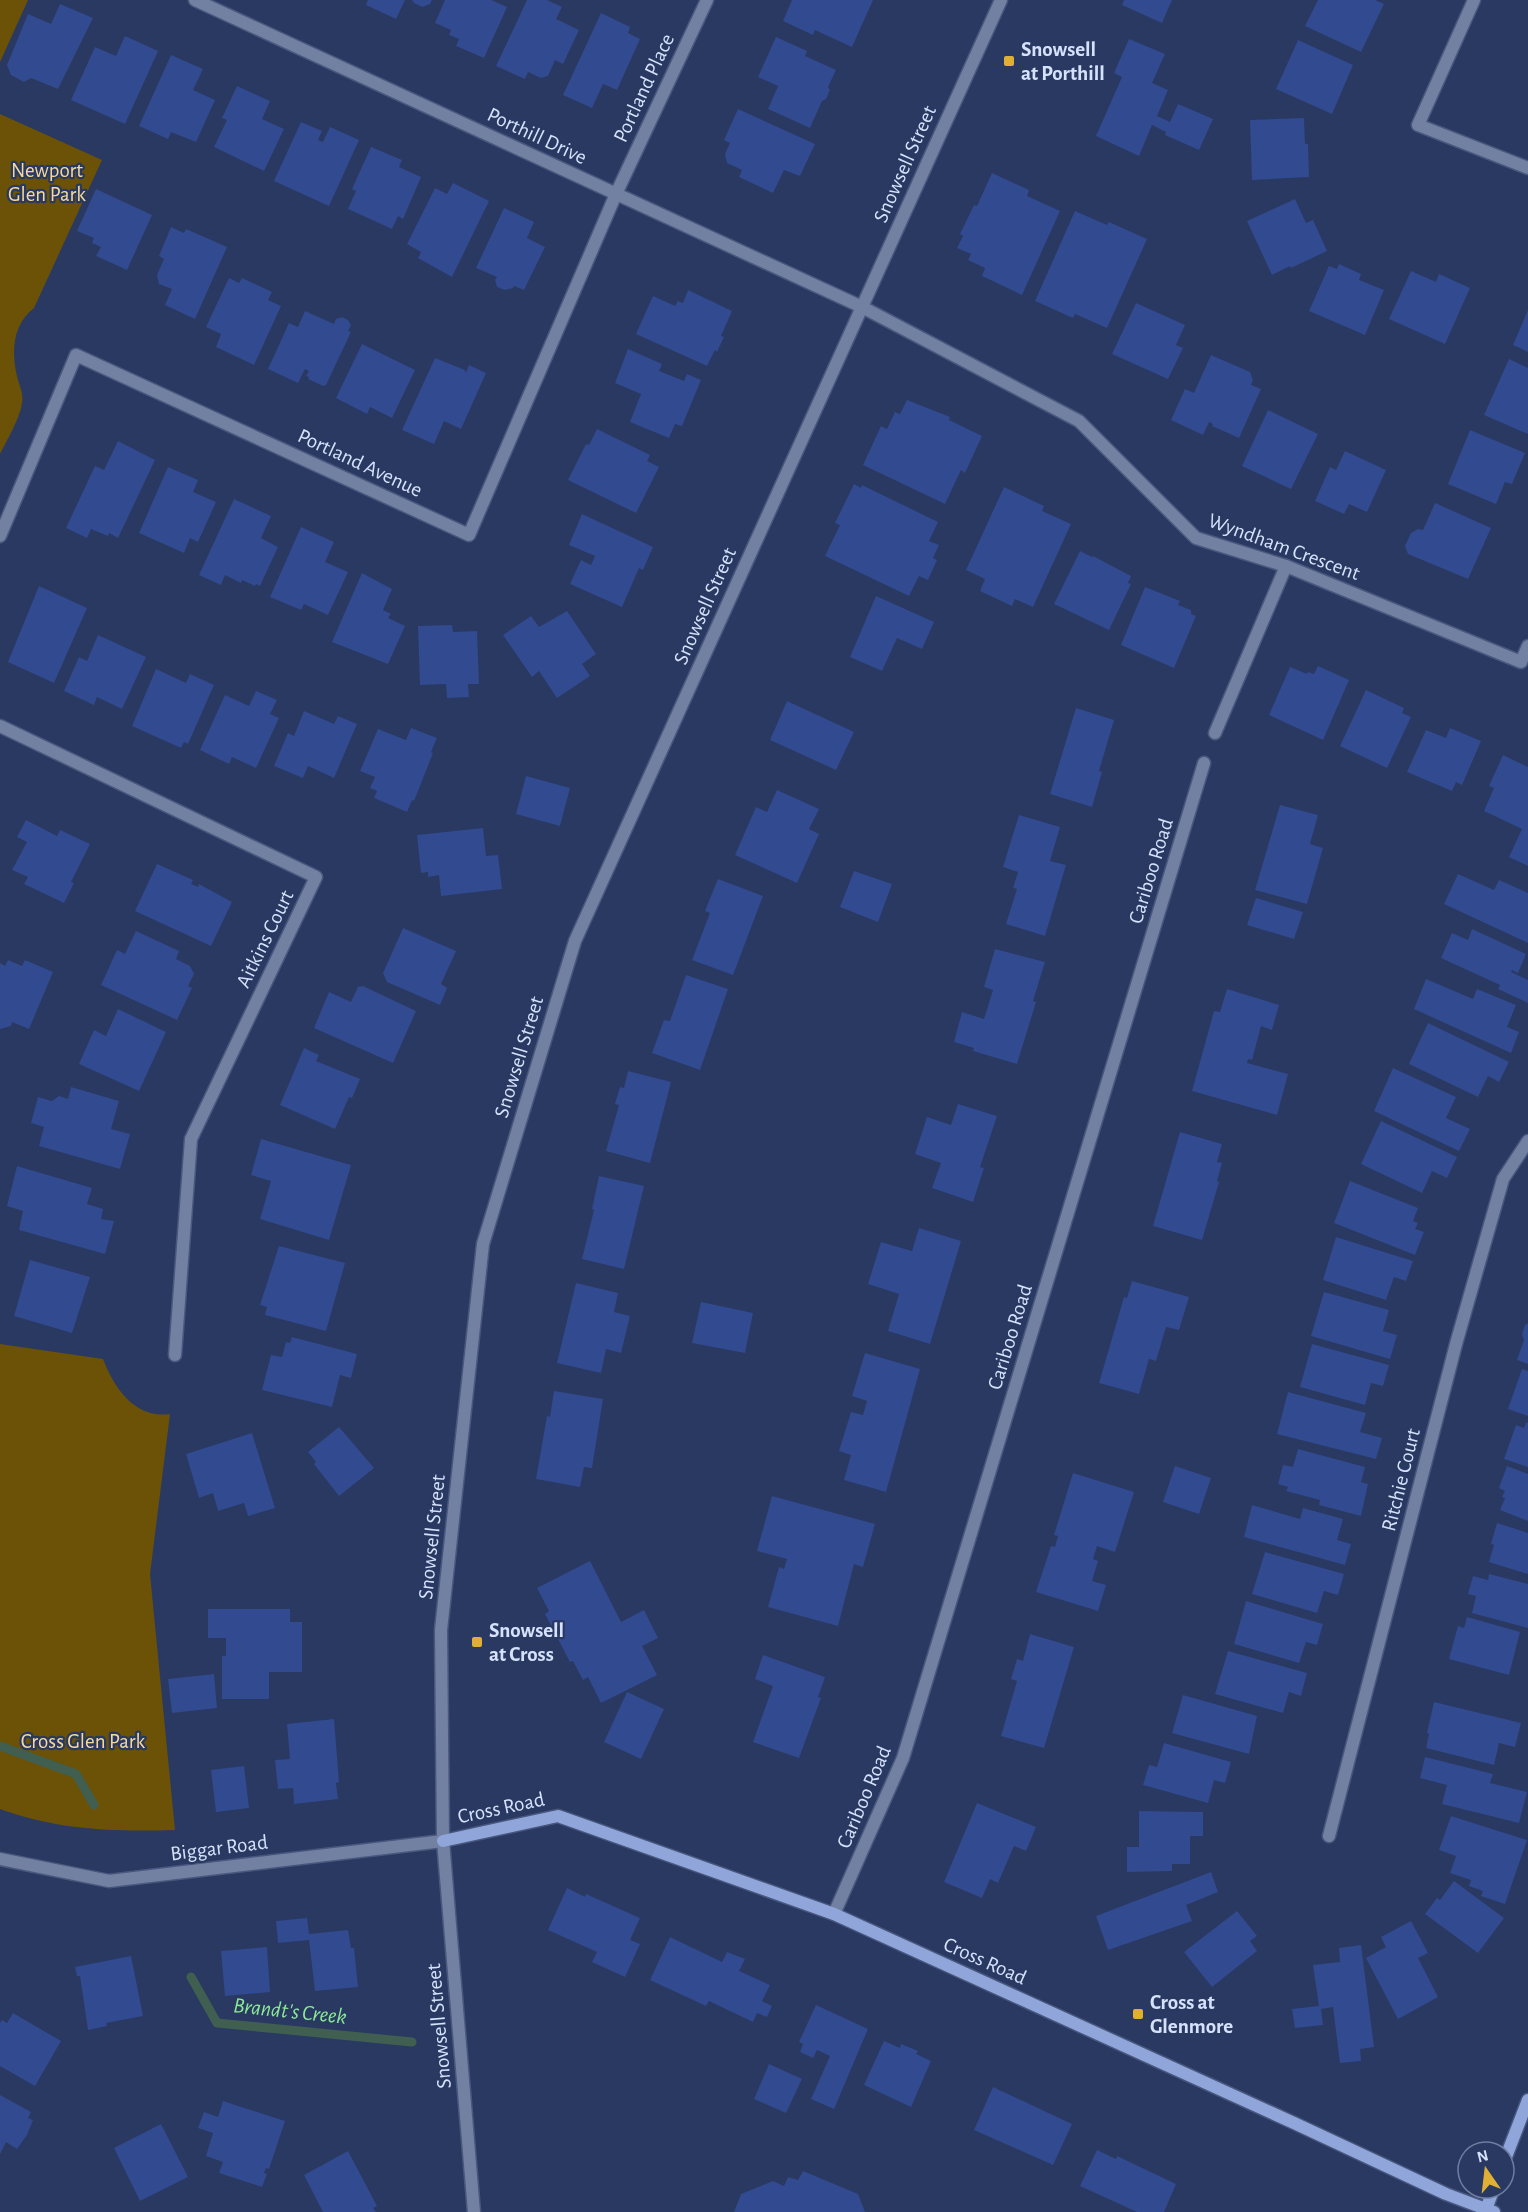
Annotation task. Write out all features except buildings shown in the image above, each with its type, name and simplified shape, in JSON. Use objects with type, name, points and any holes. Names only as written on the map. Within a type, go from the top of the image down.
[{"type":"street","name":"Porthill Drive","points":[[195,0],[862,307]]},
{"type":"street","name":"Portland Place","points":[[616,194],[707,0]]},
{"type":"street","name":"Snowsell Street","points":[[474,2212],[443,1841],[441,1630],[483,1244],[575,941],[1001,0]]},
{"type":"street","points":[[1474,0],[1418,125],[1528,168]]},
{"type":"street","name":"Portland Avenue","points":[[0,536],[76,355],[469,535],[616,194]]},
{"type":"street","name":"Wyndham Crescent","points":[[862,307],[1079,421],[1196,538],[1286,566],[1524,665],[1528,646]]},
{"type":"street","points":[[1215,733],[1286,566]]},
{"type":"street","name":"Aitkins Court","points":[[0,726],[316,877],[190,1139],[175,1355]]},
{"type":"street","name":"Cariboo Road","points":[[834,1914],[903,1758],[1204,763]]},
{"type":"street","name":"Ritchie Court","points":[[1329,1836],[1456,1344],[1503,1179],[1528,1141]]},
{"type":"street","name":"Cross Road","points":[[443,1841],[558,1816],[834,1914],[1446,2194],[1488,2211]]},
{"type":"street","name":"Biggar Road","points":[[0,1859],[109,1881],[443,1841]]},
{"type":"street","points":[[1513,2140],[1528,2100]]},
{"type":"green space","points":[[0,0],[28,0],[0,62]]},
{"type":"green space","name":"Newport Glen Park","points":[[0,114],[102,160],[34,308],[27,314],[18,330],[14,357],[22,403],[16,422],[0,454]]},
{"type":"green space","name":"Cross Glen Park","points":[[0,1344],[103,1359],[113,1381],[136,1406],[146,1412],[170,1414],[150,1574],[175,1830],[131,1831],[86,1828],[43,1821],[0,1809]]},
{"type":"waterway","name":"Brandt's Creek","points":[[0,1746],[76,1774],[94,1805]]},
{"type":"waterway","name":"Brandt's Creek","points":[[191,1977],[217,2023],[412,2042]]},
{"type":"place","name":"Snowsell at Porthill","points":[[1009,61]]},
{"type":"place","name":"Snowsell at Cross","points":[[477,1642]]},
{"type":"place","name":"Cross at Glenmore","points":[[1138,2014]]}]
